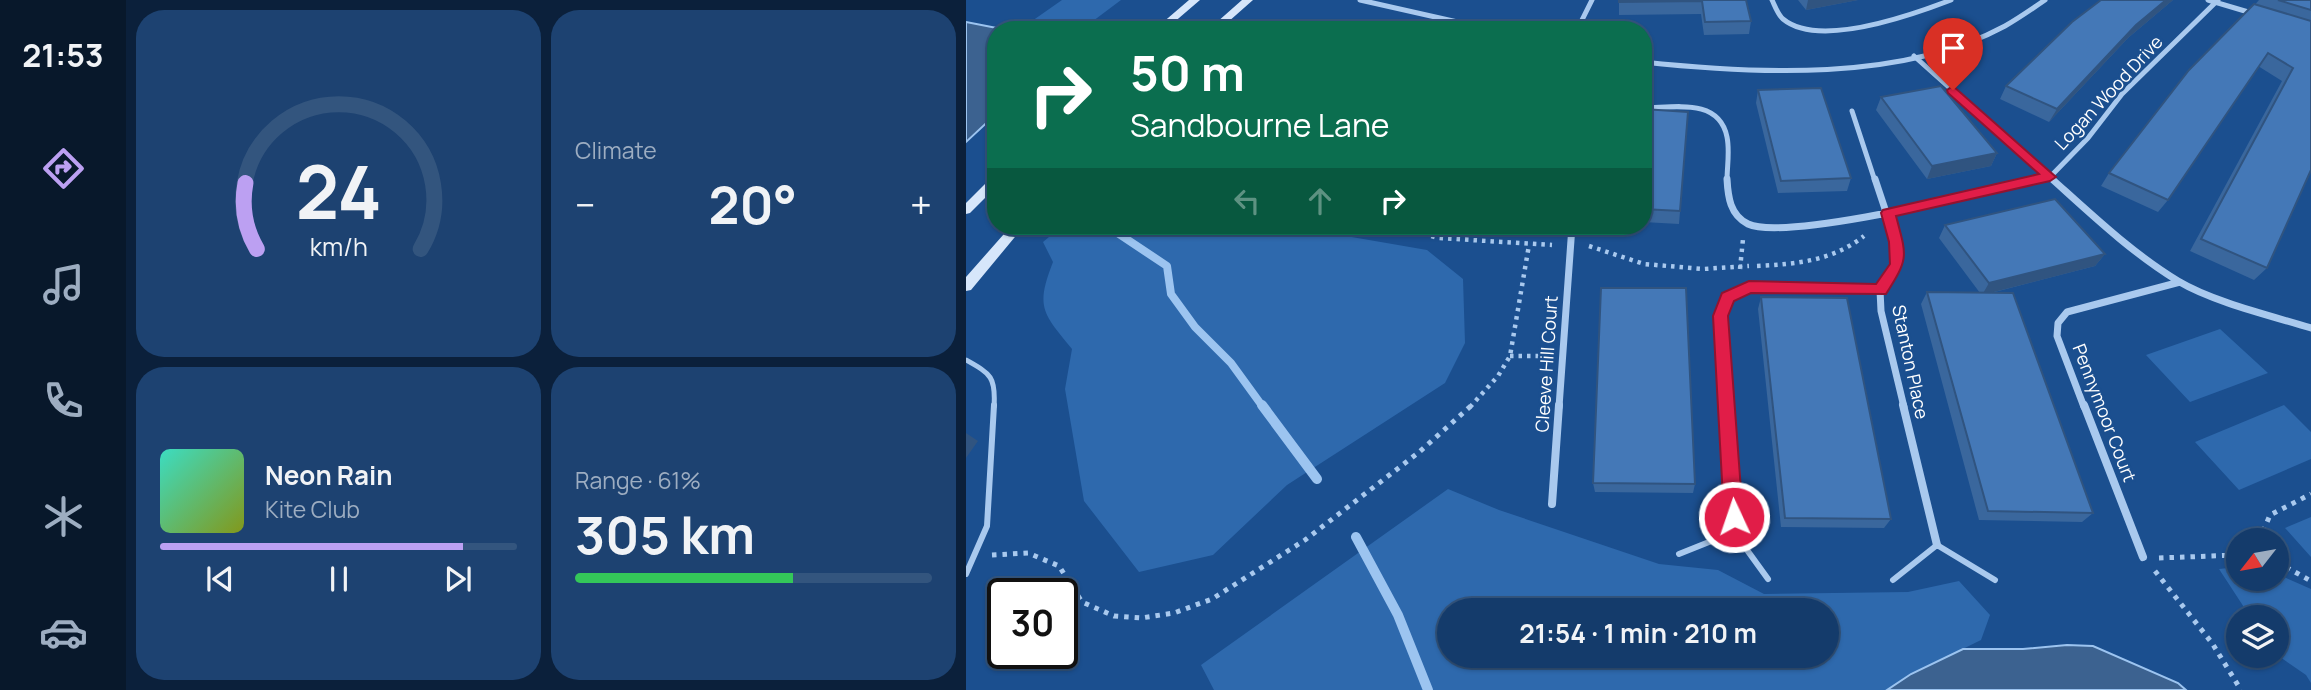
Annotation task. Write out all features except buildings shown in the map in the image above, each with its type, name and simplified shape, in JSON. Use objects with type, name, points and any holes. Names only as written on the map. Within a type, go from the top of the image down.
[{"type":"street","points":[[1169,21],[1195,0]]},
{"type":"street","points":[[1224,21],[1248,0]]},
{"type":"street","points":[[1360,0],[1453,21]]},
{"type":"street","points":[[1582,21],[1592,0]]},
{"type":"street","points":[[1772,0],[1777,13],[1789,23],[1805,29],[1819,30],[1854,28],[1888,21],[1951,0]]},
{"type":"street","points":[[1652,63],[1712,70],[1793,72],[1871,65],[1940,50],[1997,29],[2045,0]]},
{"type":"street","points":[[2208,0],[2266,17]]},
{"type":"street","name":"Logan Wood Drive","points":[[2050,177],[2088,138],[2122,94],[2217,1]]},
{"type":"street","points":[[1914,56],[2114,233],[2179,282],[2242,307],[2311,328]]},
{"type":"street","points":[[1652,108],[1709,111],[1721,120],[1726,134],[1729,204],[1735,216],[1758,229],[1776,229],[1888,213],[2050,177]]},
{"type":"street","name":"Stanton Place","points":[[1852,111],[1896,242],[1897,265],[1880,290],[1881,311],[1937,545]]},
{"type":"street","points":[[966,210],[987,189]]},
{"type":"street","points":[[966,286],[1010,235]]},
{"type":"street","name":"Cleeve Hill Court","points":[[1552,504],[1571,235]]},
{"type":"street","name":"Pennymoor Court","points":[[2143,557],[2057,337],[2058,323],[2067,312],[2179,282]]},
{"type":"street","points":[[1734,532],[1720,316],[1728,297],[1749,287],[1880,290]]},
{"type":"lane","points":[[966,360],[988,373],[995,386],[987,526],[966,574]]},
{"type":"lane","points":[[1679,554],[1734,532],[1768,579]]},
{"type":"lane","points":[[1893,580],[1937,545],[1995,580]]},
{"type":"path","points":[[1585,245],[1644,264],[1703,269],[1807,263],[1827,259],[1843,253],[1870,230]]},
{"type":"path","points":[[1743,275],[1740,251],[1745,234]]},
{"type":"path","points":[[1424,235],[1439,239],[1529,246],[1559,245]]},
{"type":"path","points":[[976,556],[1028,552],[1059,566],[1082,602],[1114,616],[1141,618],[1174,613],[1212,598],[1305,540],[1418,453],[1474,403],[1498,376],[1510,356],[1529,246]]},
{"type":"path","points":[[1510,356],[1563,356]]},
{"type":"path","points":[[2262,528],[2263,521],[2272,513],[2311,495]]},
{"type":"path","points":[[2143,557],[2226,555]]},
{"type":"path","points":[[2143,557],[2194,617],[2241,690]]},
{"type":"path","points":[[2289,569],[2311,581]]},
{"type":"shaded area","points":[[1062,0],[1121,0],[1093,21],[1032,21]]},
{"type":"shaded area","points":[[966,22],[987,26],[987,122],[966,142]]},
{"type":"shaded area","points":[[1051,235],[1340,235],[1427,250],[1463,279],[1465,343],[1445,383],[1287,485],[1213,555],[1139,572],[1084,501],[1065,389],[1072,349],[1054,327],[1045,309],[1044,290],[1053,262],[1043,242]]},
{"type":"shaded area","points":[[2220,329],[2268,373],[2190,402],[2146,355]]},
{"type":"shaded area","points":[[2284,405],[2311,432],[2311,459],[2239,490],[2195,442]]},
{"type":"shaded area","points":[[1448,489],[1499,510],[1659,564],[1718,570],[1764,594],[1908,592],[1959,581],[1990,615],[1981,640],[1912,674],[1887,690],[1214,690],[1201,665]]},
{"type":"shaded area","points":[[2311,517],[2311,557],[2289,532],[2289,528],[2285,528]]},
{"type":"shaded area","points":[[2226,568],[2226,580],[2219,569]]},
{"type":"shaded area","points":[[2289,579],[2311,589],[2311,683],[2306,675],[2289,663],[2289,605],[2243,605],[2234,592],[2289,592]]},
{"type":"shaded area","points":[[2067,645],[2093,646],[2178,683],[2186,690],[1887,690],[1911,674],[1963,649],[2023,649]]},
{"type":"waterway","points":[[1120,235],[1167,266],[1171,294],[1195,327],[1231,363],[1263,407]]},
{"type":"waterway","points":[[1262,405],[1317,479]]},
{"type":"waterway","points":[[1356,537],[1398,615],[1428,690]]},
{"type":"route","points":[[1734,517],[1720,316],[1728,297],[1749,287],[1880,290],[1897,265],[1896,242],[1888,213],[2050,177],[1953,90]]}]
